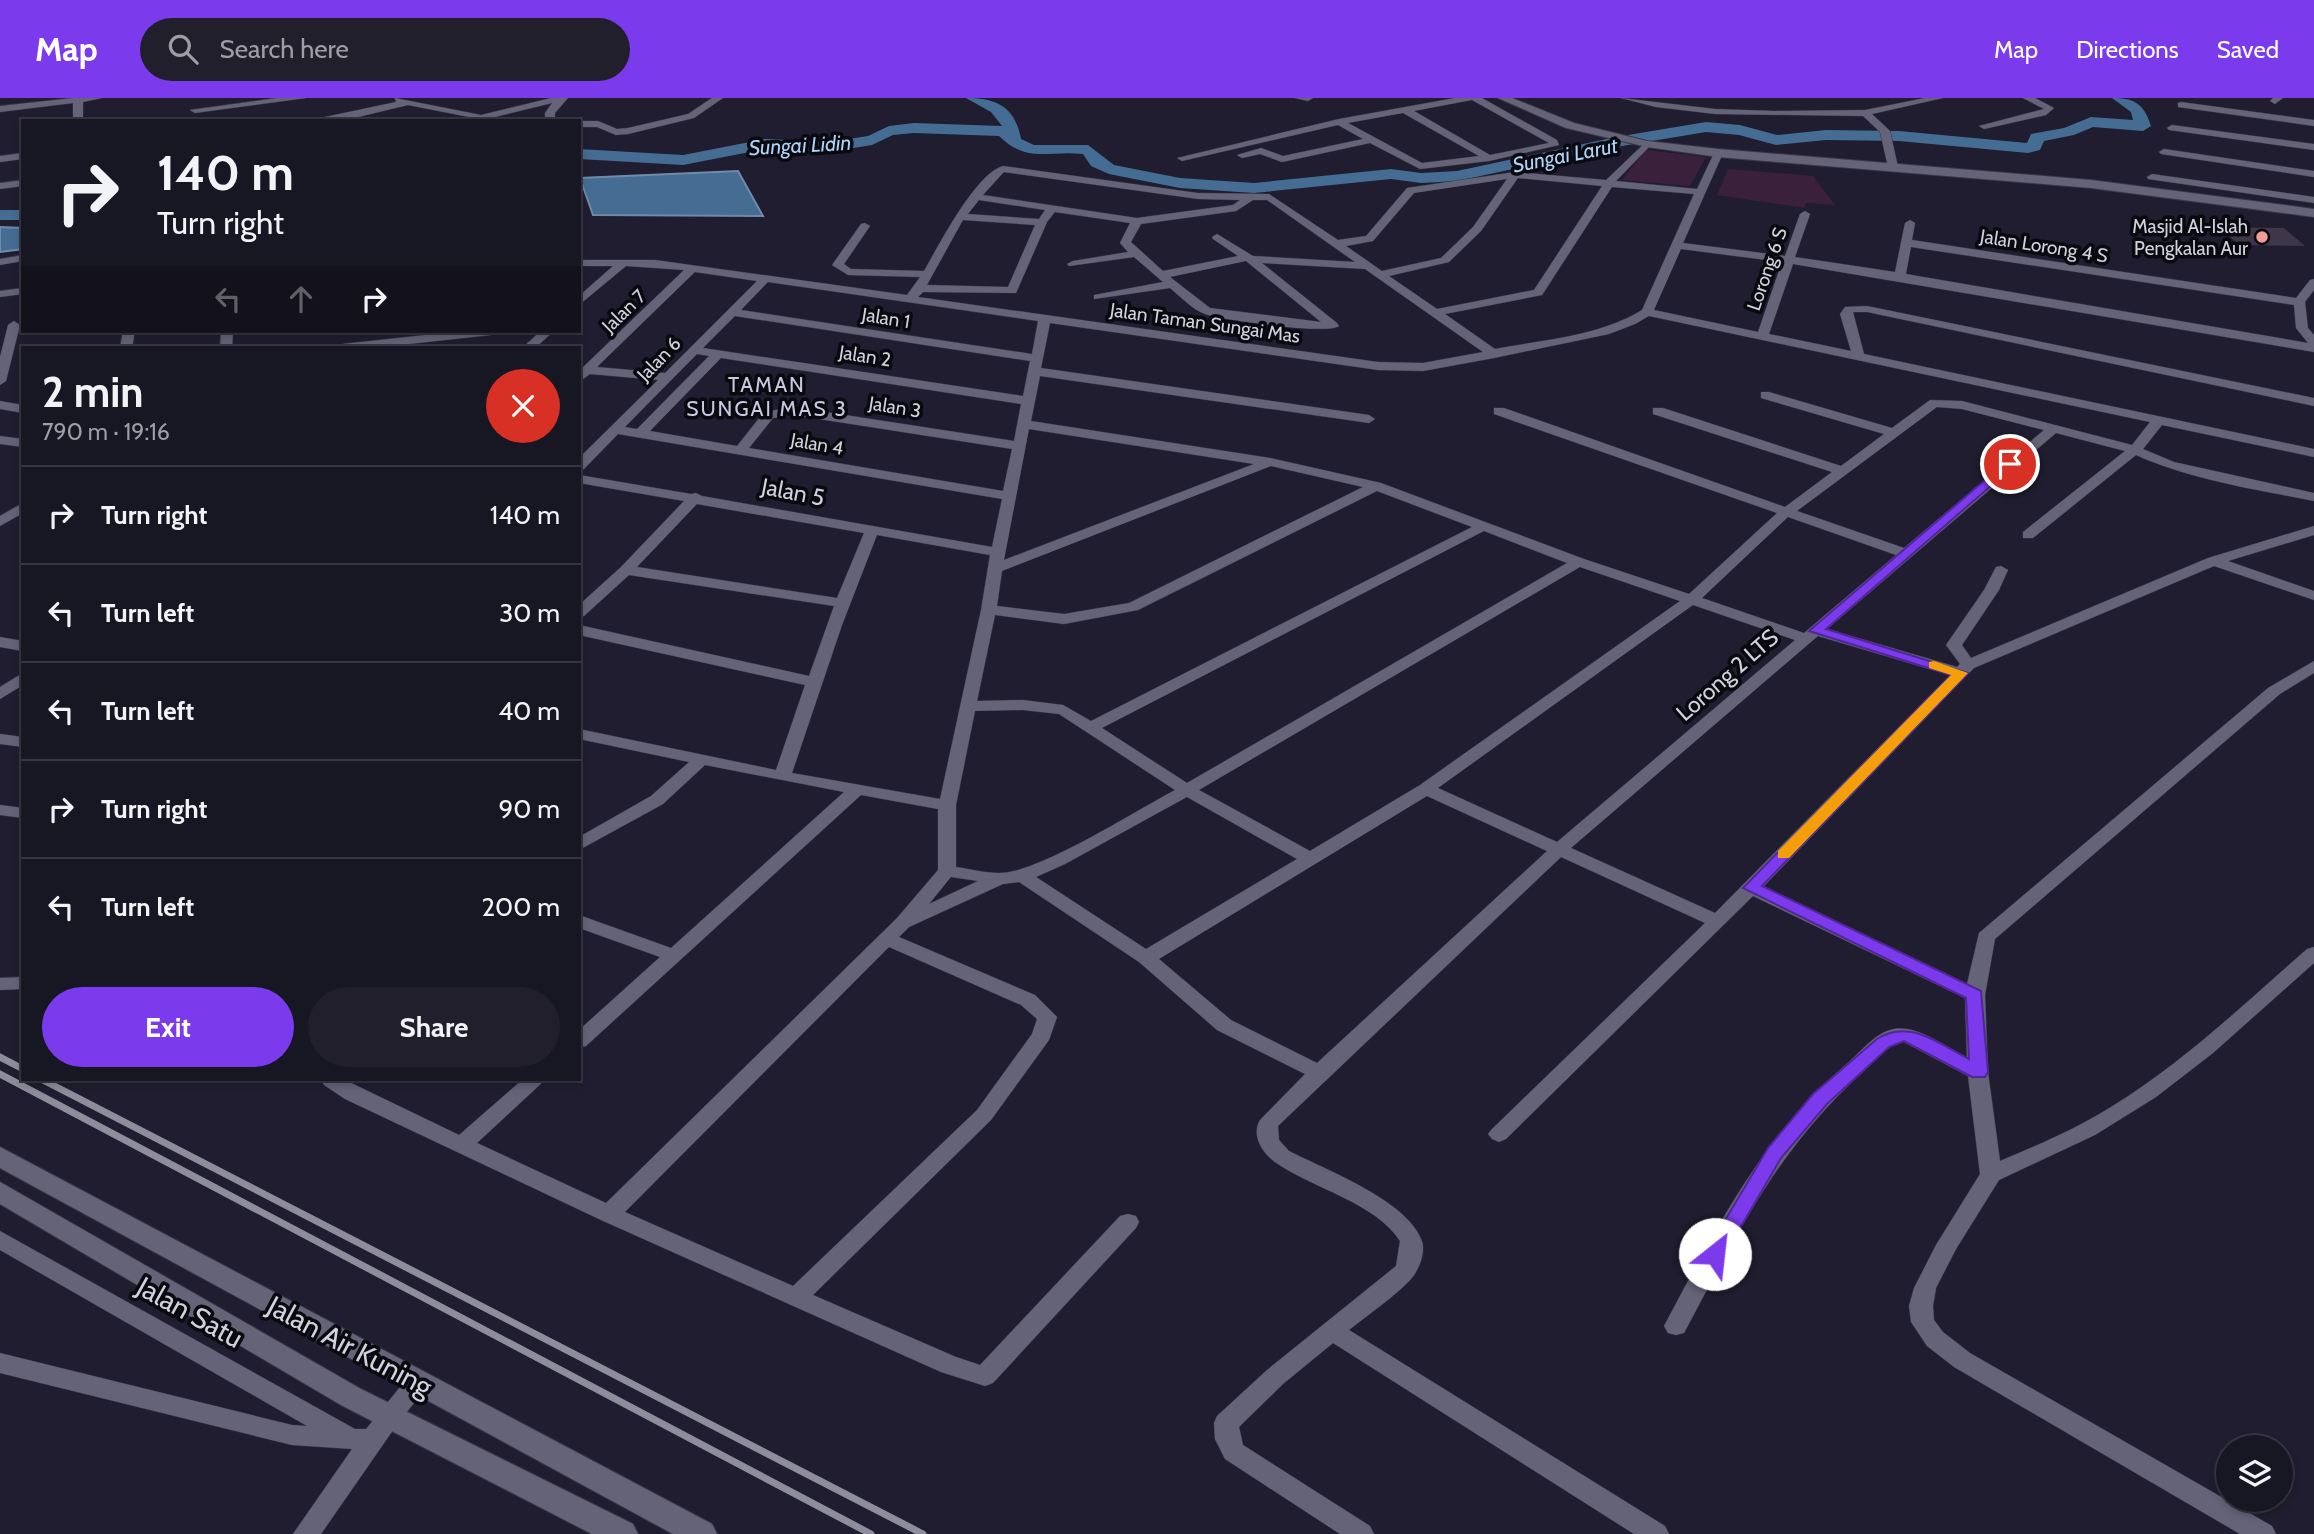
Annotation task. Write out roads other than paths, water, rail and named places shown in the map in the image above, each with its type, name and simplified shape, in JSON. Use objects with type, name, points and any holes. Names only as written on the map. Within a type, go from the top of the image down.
[{"type":"street","points":[[0,109],[97,98]]},
{"type":"street","points":[[194,119],[196,98]]},
{"type":"street","points":[[195,110],[301,98]]},
{"type":"street","points":[[390,98],[480,117]]},
{"type":"street","points":[[581,124],[598,124],[616,132],[628,131],[691,116],[718,98]]},
{"type":"street","points":[[1300,98],[1308,98]]},
{"type":"street","points":[[1182,158],[1339,121],[1473,98],[1554,142],[1554,145],[1489,158],[1420,166],[1339,121]]},
{"type":"street","points":[[1503,98],[1544,116],[1647,144],[1718,153],[2091,184],[2314,213]]},
{"type":"street","points":[[1626,98],[1702,111],[1754,115],[1866,113],[1938,98]]},
{"type":"street","points":[[1882,98],[1902,104]]},
{"type":"street","points":[[1984,126],[2046,112],[2049,108],[2028,98]]},
{"type":"street","points":[[473,119],[555,99]]},
{"type":"street","points":[[550,119],[555,99]]},
{"type":"street","points":[[78,100],[78,119]]},
{"type":"street","points":[[328,119],[354,116],[409,102]]},
{"type":"street","points":[[2180,105],[2314,123]]},
{"type":"street","points":[[1403,109],[1489,158]]},
{"type":"street","points":[[1866,113],[1886,135],[1893,167]]},
{"type":"street","points":[[2172,128],[2314,147]]},
{"type":"street","points":[[1213,151],[1229,157],[1264,152],[1282,159],[1371,140]]},
{"type":"street","points":[[1434,313],[1538,293],[1609,183],[1647,144]]},
{"type":"street","points":[[2164,152],[2314,174]]},
{"type":"street","points":[[1718,153],[1647,312],[2314,453]]},
{"type":"street","points":[[0,159],[21,156]]},
{"type":"street","points":[[911,298],[920,288],[960,218],[997,171],[1003,169],[1198,196],[1269,197],[1377,275],[1494,354]]},
{"type":"street","points":[[1336,244],[1369,239],[1411,190],[1515,175],[1702,192]]},
{"type":"street","points":[[1377,275],[1446,260],[1476,229],[1515,175]]},
{"type":"street","points":[[2152,177],[2314,200]]},
{"type":"street","points":[[0,186],[21,183]]},
{"type":"street","points":[[977,197],[1138,222],[1236,208],[1250,197]]},
{"type":"street","points":[[920,288],[1012,291],[1042,222],[1052,209]]},
{"type":"street","name":"Lorong 6 S","points":[[1762,336],[1805,214]]},
{"type":"street","points":[[960,218],[1042,222]]},
{"type":"street","points":[[1138,222],[1125,243],[1172,284],[1212,312],[1307,326],[1333,326],[1217,237]]},
{"type":"street","points":[[1899,276],[1908,243],[1910,223]]},
{"type":"street","points":[[865,226],[838,265],[841,269],[848,272],[926,274]]},
{"type":"street","name":"Jalan Lorong 4 S","points":[[1908,243],[2300,302]]},
{"type":"street","points":[[1676,245],[1789,258],[2314,346]]},
{"type":"street","points":[[1073,264],[1135,254]]},
{"type":"street","points":[[0,262],[21,258]]},
{"type":"street","points":[[1161,275],[1247,258],[1364,265]]},
{"type":"street","name":"Jalan Taman Sungai Mas","points":[[581,263],[693,268],[1378,366],[1423,368],[1494,354],[1605,331],[1631,322],[1647,312]]},
{"type":"street","points":[[585,293],[623,263]]},
{"type":"street","name":"Jalan 7","points":[[584,374],[693,268]]},
{"type":"street","name":"Jalan 6","points":[[581,464],[619,430],[766,278]]},
{"type":"street","points":[[2314,282],[2300,302],[2302,328],[2314,346]]},
{"type":"street","points":[[1098,297],[1172,284]]},
{"type":"street","points":[[0,294],[21,291]]},
{"type":"street","points":[[1858,355],[1846,314],[1849,309],[1867,309],[2314,402]]},
{"type":"street","name":"Jalan 1","points":[[731,312],[1369,419]]},
{"type":"street","points":[[609,1214],[902,923],[947,871],[947,804],[989,610],[1045,318]]},
{"type":"street","points":[[0,326],[19,324],[0,382]]},
{"type":"street","points":[[360,346],[474,333]]},
{"type":"street","points":[[530,346],[546,333]]},
{"type":"street","name":"Jalan 2","points":[[695,350],[1028,401]]},
{"type":"street","points":[[641,433],[719,353]]},
{"type":"street","points":[[584,374],[669,377]]},
{"type":"street","points":[[1765,395],[1892,432]]},
{"type":"street","points":[[1146,958],[1426,789],[1691,600],[1785,513],[1934,403],[1947,402],[2135,450],[2169,465],[2204,474],[2314,496]]},
{"type":"street","points":[[0,405],[21,409]]},
{"type":"street","name":"Jalan 3","points":[[740,451],[769,415],[793,411],[1019,446]]},
{"type":"street","points":[[1499,411],[1903,553]]},
{"type":"street","points":[[1658,411],[1841,470]]},
{"type":"street","points":[[2028,535],[2135,450],[2159,420]]},
{"type":"street","points":[[1024,425],[1270,462],[1376,486],[1579,562],[1691,600],[1811,634],[1965,669]]},
{"type":"street","name":"Lorong 2 LTS","points":[[1362,1534],[1234,1452],[1227,1439],[1226,1423],[1275,1377],[1405,1271],[1412,1254],[1411,1239],[1398,1220],[1281,1156],[1268,1142],[1267,1125],[1560,848],[1903,553],[2053,429]]},
{"type":"street","name":"Jalan 4","points":[[619,430],[1009,496]]},
{"type":"street","points":[[0,440],[21,443]]},
{"type":"street","points":[[995,569],[1270,462]]},
{"type":"street","name":"Jalan 5","points":[[581,479],[998,552]]},
{"type":"street","points":[[989,610],[1064,619],[1133,607],[1376,486]]},
{"type":"street","points":[[581,610],[626,570],[696,498]]},
{"type":"street","points":[[0,522],[21,508]]},
{"type":"street","points":[[1093,727],[1484,526]]},
{"type":"street","points":[[782,776],[843,603],[872,530]]},
{"type":"street","points":[[1499,1134],[1751,888],[1965,669],[2213,561],[2314,530]]},
{"type":"street","points":[[2213,561],[2314,596]]},
{"type":"street","points":[[947,871],[999,879],[1022,876],[1059,860],[1187,790],[1579,562]]},
{"type":"street","points":[[626,570],[843,603]]},
{"type":"street","points":[[1965,669],[1954,645],[1975,610],[1995,590],[2001,570]]},
{"type":"street","points":[[581,630],[815,682]]},
{"type":"street","points":[[0,642],[21,646]]},
{"type":"street","points":[[1991,1174],[1978,1072],[1975,995],[1986,937],[2274,691],[2314,666]]},
{"type":"street","points":[[0,694],[21,680]]},
{"type":"street","points":[[969,706],[1046,706],[1063,710],[1187,790],[1308,858]]},
{"type":"street","points":[[581,734],[782,776],[947,804]]},
{"type":"street","points":[[0,739],[21,742]]},
{"type":"street","points":[[581,844],[657,800],[703,758]]},
{"type":"street","points":[[581,1039],[859,789]]},
{"type":"street","points":[[1426,789],[1717,921]]},
{"type":"street","points":[[0,810],[21,813]]},
{"type":"street","points":[[1022,876],[1146,958],[1224,1025],[1319,1073]]},
{"type":"street","points":[[902,923],[999,879]]},
{"type":"street","points":[[1751,888],[1975,995]]},
{"type":"street","points":[[581,922],[675,956]]},
{"type":"street","points":[[796,1297],[984,1115],[1042,1035],[1047,1017],[1028,1000],[886,939]]},
{"type":"street","points":[[2263,1534],[1962,1360],[1935,1339],[1923,1322],[1924,1288],[1991,1174],[2089,1129],[2162,1081],[2241,1019],[2314,953]]},
{"type":"street","points":[[0,984],[21,984]]},
{"type":"street","points":[[1676,1326],[1728,1229],[1774,1153],[1820,1099],[1883,1043],[1894,1036],[1907,1035],[1978,1072]]},
{"type":"street","points":[[332,1081],[352,1094],[609,1214],[949,1366],[985,1376],[1128,1222]]},
{"type":"street","points":[[461,1145],[534,1081]]},
{"type":"street","name":"Jalan Air Kuning","points":[[0,1156],[701,1534]]},
{"type":"street","name":"Jalan Air Kuning","points":[[0,1192],[389,1416],[622,1534]]},
{"type":"street","name":"Jalan Satu","points":[[0,1239],[361,1439]]},
{"type":"street","points":[[1333,1332],[1656,1534]]},
{"type":"street","points":[[0,1363],[292,1435],[361,1439]]},
{"type":"street","points":[[306,1534],[361,1439],[389,1416],[418,1382]]},
{"type":"water","points":[[738,171],[763,216],[593,215],[581,178]]},
{"type":"water","points":[[0,227],[21,228],[21,249],[0,252]]},
{"type":"waterway","name":"Sungai Larut","points":[[974,98],[990,104],[1002,114],[1010,127],[1013,140]]},
{"type":"waterway","name":"Sungai Larut","points":[[1013,140],[1034,150],[1088,150],[1097,162],[1109,169],[1180,183],[1254,188],[1391,174],[1421,178],[1457,176],[1616,142],[1706,127],[1740,130],[1776,140],[1808,139],[1826,135],[1899,136],[2028,148],[2034,146],[2037,137],[2068,132],[2091,122],[2143,126],[2138,110],[2120,98]]},
{"type":"waterway","name":"Sungai Lidin","points":[[581,154],[683,160],[765,144],[829,147],[872,140],[889,131],[914,128],[1003,131],[1013,140]]},
{"type":"waterway","name":"Sungai Lidin","points":[[0,215],[21,215]]},
{"type":"railway","points":[[0,1057],[21,1068]]},
{"type":"railway","points":[[0,1074],[871,1534]]},
{"type":"railway","points":[[45,1081],[923,1534]]},
{"type":"place","name":"Masjid Al-Islah Pengkalan Aur","points":[[2262,237]]},
{"type":"district","name":"TAMAN SUNGAI MAS 3","points":[[767,396]]}]
